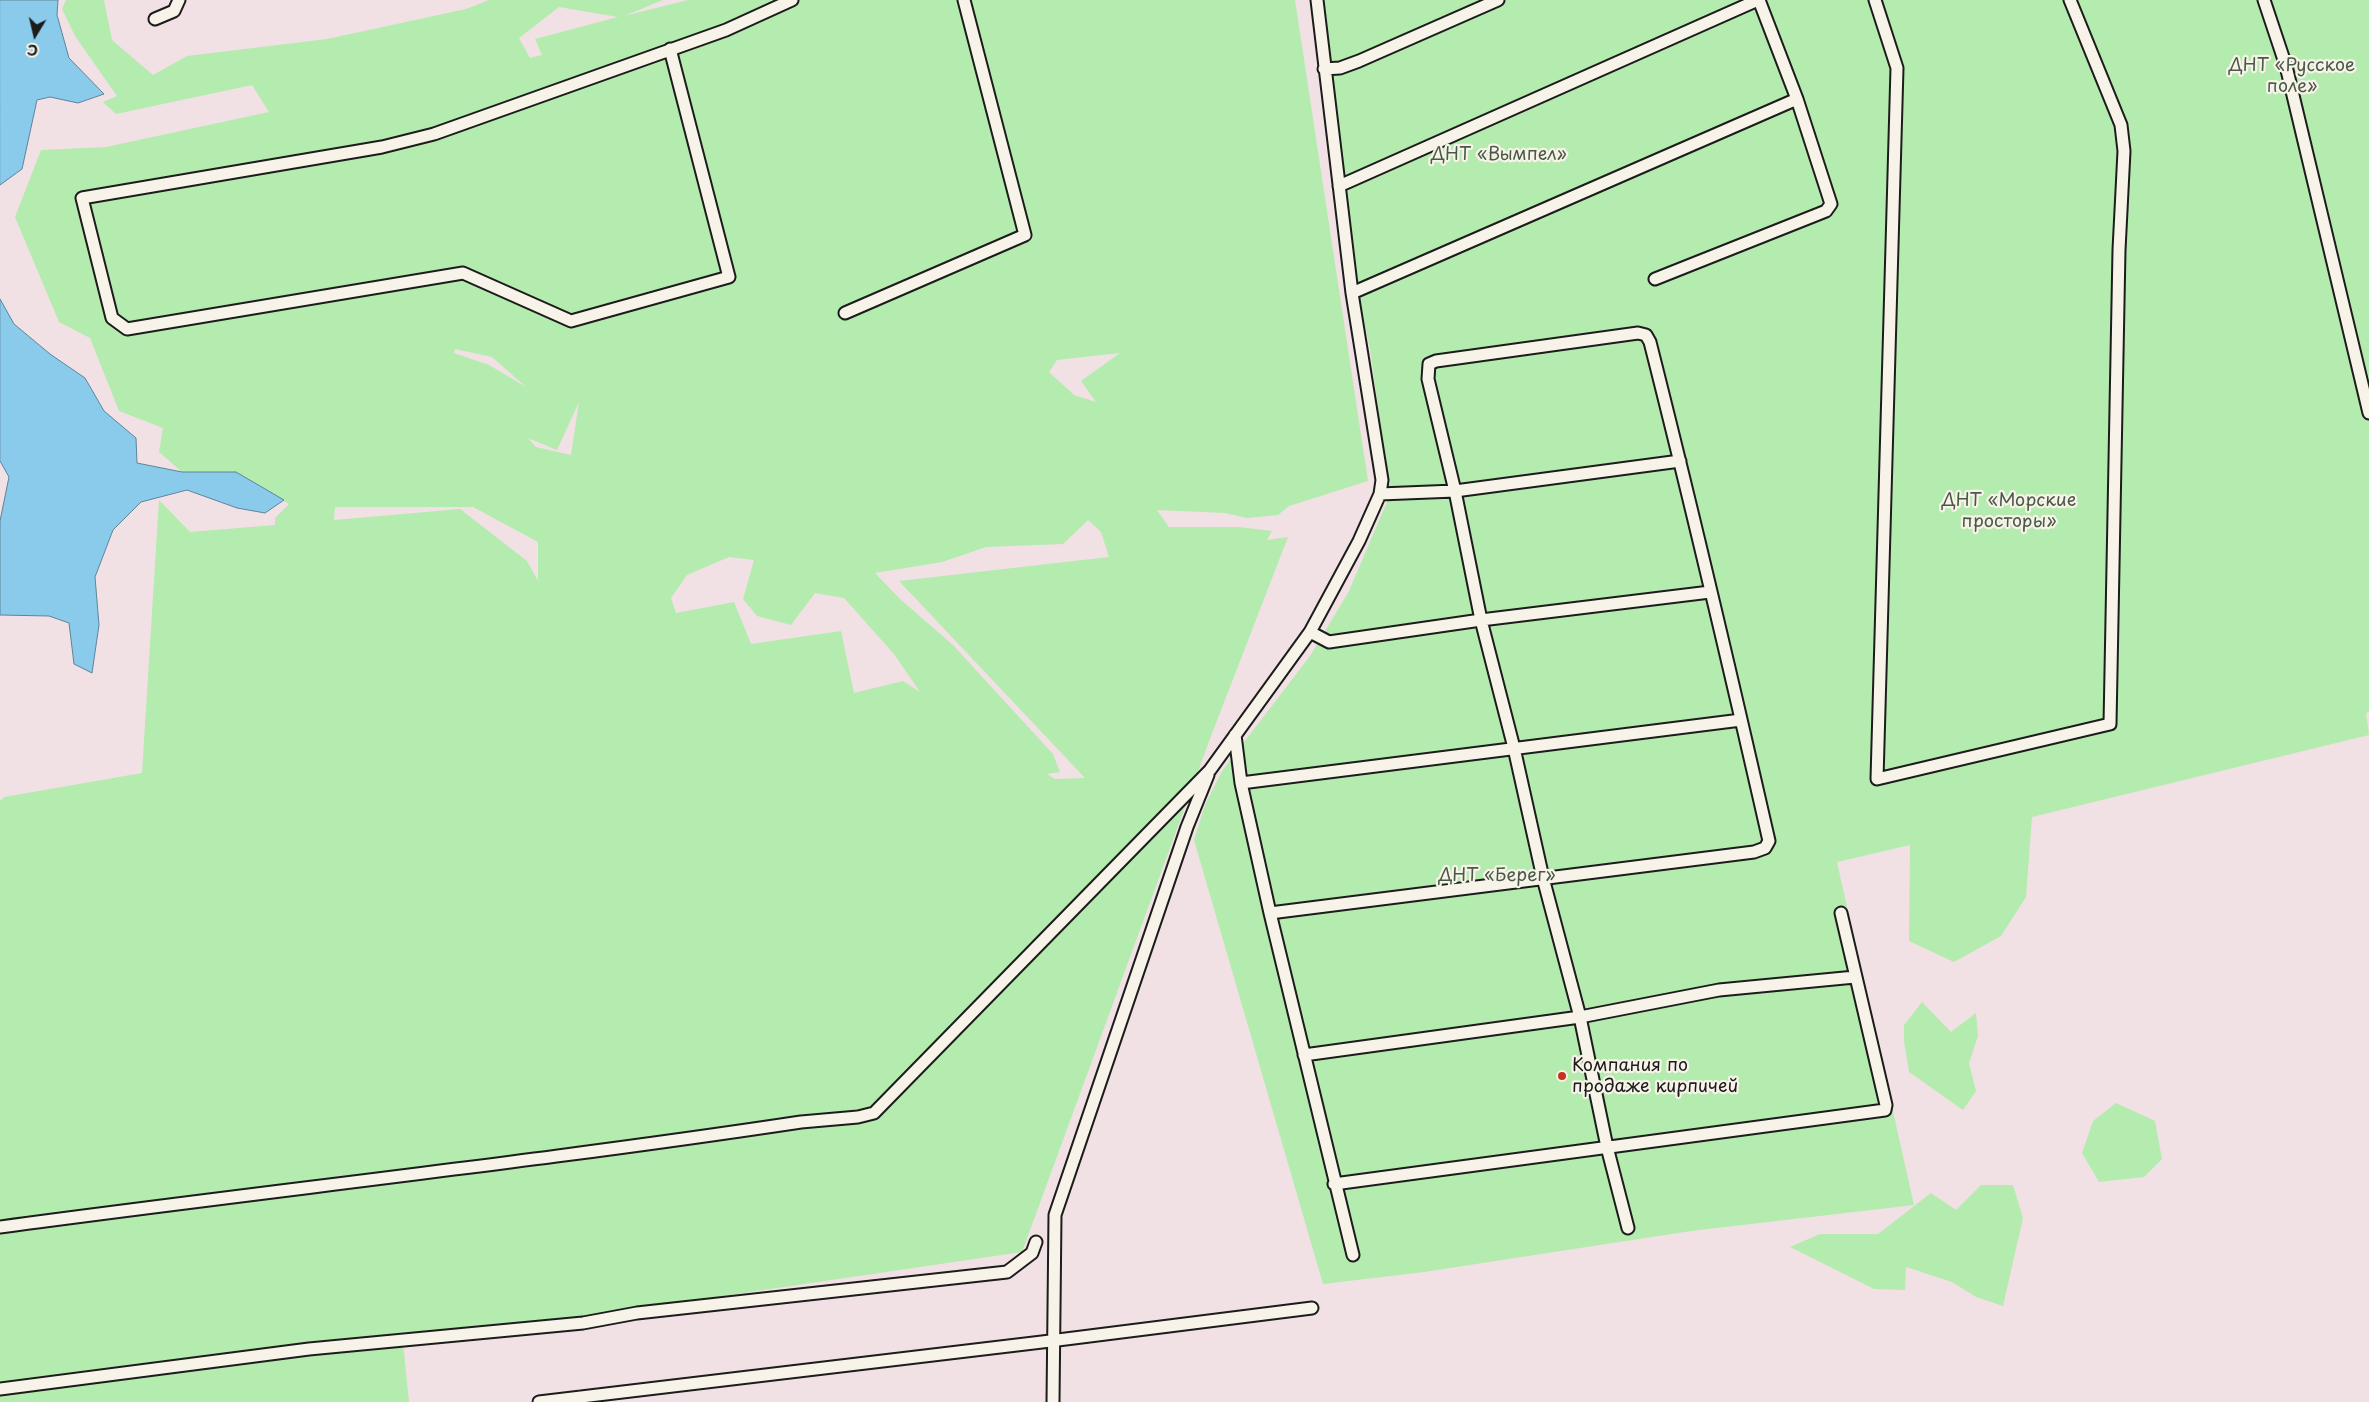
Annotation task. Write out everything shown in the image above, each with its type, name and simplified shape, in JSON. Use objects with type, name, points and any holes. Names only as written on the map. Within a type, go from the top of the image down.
[{"type":"street","points":[[155,19],[174,11],[179,0]]},
{"type":"street","points":[[670,50],[729,277],[572,321],[463,273],[127,329],[112,318],[82,198],[382,147],[434,134],[726,30],[792,0]]},
{"type":"street","points":[[845,313],[1025,235],[964,0]]},
{"type":"street","points":[[0,1227],[210,1199],[400,1178],[801,1122],[858,1117],[874,1112],[1210,770],[1310,632],[1359,541],[1380,494],[1382,480],[1352,293],[1317,0]]},
{"type":"street","points":[[1324,69],[1340,68],[1359,61],[1498,0]]},
{"type":"street","points":[[1338,186],[1759,0],[1797,99],[1830,196],[1831,204],[1826,210],[1655,279]]},
{"type":"street","points":[[1875,0],[1897,68],[1876,779],[2110,724],[2119,250],[2124,151],[2121,125],[2070,0]]},
{"type":"street","points":[[2264,0],[2286,66],[2369,413]]},
{"type":"street","points":[[1352,293],[1797,99]]},
{"type":"street","points":[[1270,913],[1543,878],[1754,852],[1765,848],[1769,840],[1680,461],[1650,342],[1646,335],[1638,333],[1436,361],[1429,364],[1428,379],[1481,620],[1514,748],[1543,878],[1580,1016],[1607,1147],[1628,1228]]},
{"type":"street","points":[[1380,494],[1454,492],[1680,461]]},
{"type":"street","points":[[1310,632],[1329,642],[1481,620],[1710,592]]},
{"type":"street","points":[[1241,783],[1741,720]]},
{"type":"street","points":[[1235,735],[1241,783],[1270,913],[1334,1184],[1353,1255]]},
{"type":"street","points":[[1054,1402],[1052,1341],[1055,1215],[1187,826],[1210,770]]},
{"type":"street","points":[[1334,1184],[1885,1110],[1886,1105],[1841,913]]},
{"type":"street","points":[[1304,1055],[1580,1016],[1719,990],[1855,977]]},
{"type":"street","points":[[0,1389],[309,1349],[583,1323],[637,1313],[1007,1272],[1032,1253],[1036,1242]]},
{"type":"street","points":[[539,1402],[581,1399],[1312,1308]]},
{"type":"green space","points":[[66,0],[104,0],[112,40],[153,75],[187,56],[327,39],[466,9],[489,0],[663,0],[624,16],[688,0],[1295,0],[1368,481],[1289,506],[1278,515],[1247,518],[1225,513],[1157,510],[1169,527],[1239,527],[1272,531],[1267,540],[1288,537],[1211,736],[1022,1252],[403,1343],[409,1402],[0,1402],[0,801],[4,797],[142,773],[159,500],[190,532],[275,525],[275,518],[289,504],[236,472],[182,472],[159,452],[163,428],[119,411],[90,338],[59,322],[15,217],[41,150],[106,147],[269,112],[252,85],[116,114],[103,102],[117,96],[75,36],[62,9]],"holes":[[[559,7],[618,17],[535,39],[542,55],[530,58],[519,38]],[[455,349],[492,357],[526,387],[489,365],[454,353]],[[1120,353],[1081,381],[1096,402],[1074,395],[1049,372],[1057,360]],[[579,402],[571,455],[536,447],[528,438],[557,450]],[[335,507],[473,507],[538,542],[538,581],[527,561],[460,509],[334,520]],[[1088,520],[1101,532],[1109,557],[899,581],[1085,778],[1055,779],[1047,774],[1060,772],[1053,754],[953,645],[900,599],[875,573],[942,562],[986,547],[1063,544]],[[729,557],[754,560],[743,599],[757,616],[791,625],[815,593],[844,598],[894,654],[920,692],[903,681],[854,693],[841,631],[751,644],[734,602],[676,613],[671,598],[687,575]]]},
{"type":"green space","points":[[1321,0],[2369,0],[2369,712],[2366,713],[2369,735],[2032,817],[2026,897],[2001,936],[1954,962],[1909,941],[1910,845],[1837,862],[1914,1205],[1691,1231],[1424,1272],[1323,1284],[1194,840],[1205,805],[1222,771],[1310,656],[1348,593],[1390,495],[1370,349],[1360,300]]},
{"type":"green space","points":[[1922,1002],[1951,1032],[1976,1013],[1978,1036],[1969,1063],[1976,1091],[1963,1110],[1909,1072],[1904,1041],[1904,1025]]},
{"type":"green space","points":[[2116,1103],[2155,1121],[2162,1159],[2144,1177],[2099,1182],[2082,1153],[2093,1121]]},
{"type":"green space","points":[[1981,1185],[2013,1185],[2023,1218],[2003,1306],[1976,1297],[1952,1282],[1906,1267],[1905,1290],[1874,1289],[1790,1247],[1820,1234],[1878,1234],[1931,1193],[1956,1210]]},
{"type":"water","points":[[0,0],[58,0],[57,15],[69,58],[104,94],[78,103],[50,97],[37,100],[22,169],[0,185]]},
{"type":"water","points":[[0,299],[14,324],[50,354],[85,378],[104,411],[136,438],[137,463],[182,472],[236,472],[284,500],[265,513],[237,508],[187,490],[141,502],[113,530],[95,577],[99,625],[92,673],[74,664],[69,623],[49,616],[0,615],[0,521],[9,477],[0,461]]},
{"type":"place","name":"Компания по продаже кирпичей","points":[[1562,1076]]},
{"type":"park label","name":"ДНТ «Русское поле»","points":[[2292,76]]},
{"type":"park label","name":"ДНТ «Вымпел»","points":[[1499,155]]},
{"type":"park label","name":"ДНТ «Морские просторы»","points":[[2009,511]]},
{"type":"park label","name":"ДНТ «Берег»","points":[[1497,876]]}]
